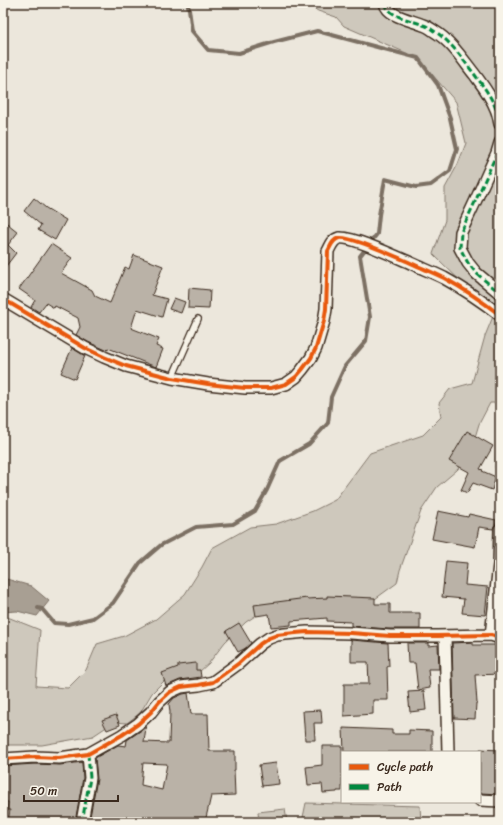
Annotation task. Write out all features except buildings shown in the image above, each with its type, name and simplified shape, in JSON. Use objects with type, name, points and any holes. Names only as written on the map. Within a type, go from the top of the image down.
[{"type":"street","points":[[385,3],[386,7],[390,11],[435,31],[445,39],[488,93],[496,109],[500,124]]},
{"type":"street","points":[[500,143],[475,202],[460,232],[460,248],[468,263],[476,273],[500,294]]},
{"type":"street","points":[[3,299],[85,348],[126,366],[172,378],[245,388],[272,388],[286,384],[296,377],[311,358],[316,348],[326,309],[328,252],[331,244],[338,238],[357,241],[443,277],[477,298],[500,315]]},
{"type":"street","points":[[3,759],[35,757],[59,758],[88,754],[122,735],[138,724],[170,692],[181,687],[213,682],[239,663],[260,644],[277,635],[307,632],[390,636],[496,636],[500,529]]},
{"type":"street","points":[[445,636],[448,751]]},
{"type":"street","points":[[82,822],[90,778],[88,754]]},
{"type":"street","points":[[481,800],[500,801]]},
{"type":"lane","points":[[172,378],[198,319]]},
{"type":"shaded area","points":[[305,3],[500,3],[500,403],[490,403],[479,424],[469,457],[457,470],[437,487],[421,511],[400,570],[397,583],[375,599],[272,605],[246,622],[225,642],[209,663],[199,672],[165,680],[152,693],[140,713],[127,723],[114,722],[93,736],[42,745],[3,745],[3,617],[10,618],[40,630],[36,686],[68,688],[86,670],[97,644],[124,636],[156,619],[185,594],[212,548],[250,527],[276,524],[313,511],[335,500],[370,453],[423,435],[441,417],[439,403],[450,389],[472,383],[485,336],[494,314],[433,254],[445,220],[445,188],[458,164],[466,143],[456,102],[418,58],[344,26],[336,17],[318,11]]},
{"type":"shaded area","points":[[500,410],[500,468],[495,468]]},
{"type":"shaded area","points":[[3,578],[31,586],[49,601],[37,616],[17,611],[3,612]]},
{"type":"shaded area","points":[[306,803],[420,806],[421,822],[302,822]]},
{"type":"shaded area","points":[[285,809],[287,822],[259,822],[258,812]]},
{"type":"waterway","points":[[38,608],[42,609],[54,623],[68,624],[93,618],[113,603],[140,563],[161,545],[196,527],[233,524],[255,511],[267,490],[280,461],[309,444],[328,423],[331,397],[345,366],[366,341],[370,317],[360,256],[377,234],[385,179],[416,187],[431,185],[450,171],[457,149],[450,118],[438,85],[418,58],[317,31],[239,53],[208,50],[192,31],[187,3]]},
{"type":"marked path","points":[[385,3],[387,8],[395,15],[428,27],[451,45],[489,95],[497,111],[500,124]]},
{"type":"marked path","points":[[500,143],[497,153],[461,232],[460,248],[468,263],[476,273],[500,293]]},
{"type":"marked path","points":[[82,822],[90,778],[88,754]]},
{"type":"cycle path","points":[[3,299],[85,348],[126,366],[172,378],[245,388],[271,388],[286,384],[296,377],[311,358],[316,348],[326,309],[328,251],[333,242],[339,238],[354,240],[440,276],[473,295],[500,315]]},
{"type":"cycle path","points":[[3,759],[35,757],[59,758],[88,754],[122,735],[138,724],[170,692],[181,687],[213,682],[239,663],[260,644],[277,635],[307,632],[390,636],[491,635],[500,638]]}]
